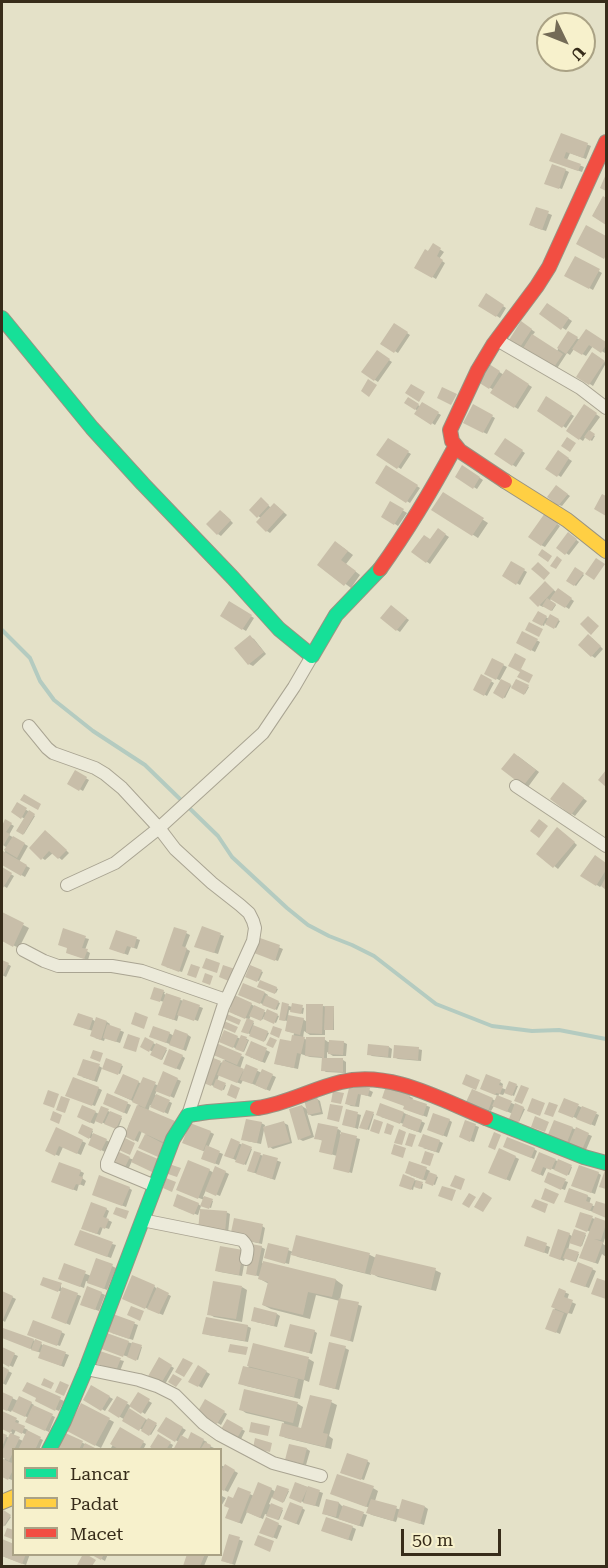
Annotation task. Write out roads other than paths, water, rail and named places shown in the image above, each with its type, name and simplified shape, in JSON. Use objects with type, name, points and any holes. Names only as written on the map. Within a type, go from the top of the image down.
[{"type":"street","points":[[606,142],[549,267],[478,370],[450,430],[451,440],[455,447],[477,464],[567,520],[606,551]]},
{"type":"street","points":[[2,318],[92,428],[143,484],[279,629],[312,656]]},
{"type":"street","points":[[497,340],[580,387],[606,408]]},
{"type":"street","points":[[67,885],[115,863],[159,828],[263,733],[294,687],[336,615],[377,573],[401,540],[427,499],[455,447]]},
{"type":"street","points":[[29,726],[53,753],[94,768],[122,788],[181,855],[249,913],[255,928],[240,972],[226,1000],[188,1115],[173,1139],[86,1369],[64,1421],[50,1448]]},
{"type":"street","points":[[516,786],[605,842]]},
{"type":"street","points":[[23,950],[58,966],[112,966],[142,971],[226,1000]]},
{"type":"street","points":[[188,1115],[272,1106],[345,1080],[381,1081],[425,1093],[584,1157],[606,1162]]},
{"type":"street","points":[[120,1133],[107,1166],[155,1186]]},
{"type":"street","points":[[142,1220],[242,1240],[249,1249],[246,1259]]},
{"type":"street","points":[[86,1369],[157,1386],[175,1395],[203,1423],[220,1436],[273,1463],[321,1476]]},
{"type":"waterway","points":[[2,630],[30,658],[40,681],[54,700],[93,731],[145,765],[218,836],[232,857],[308,925],[374,956],[436,1004],[492,1026],[532,1031],[559,1030],[606,1039]]}]
